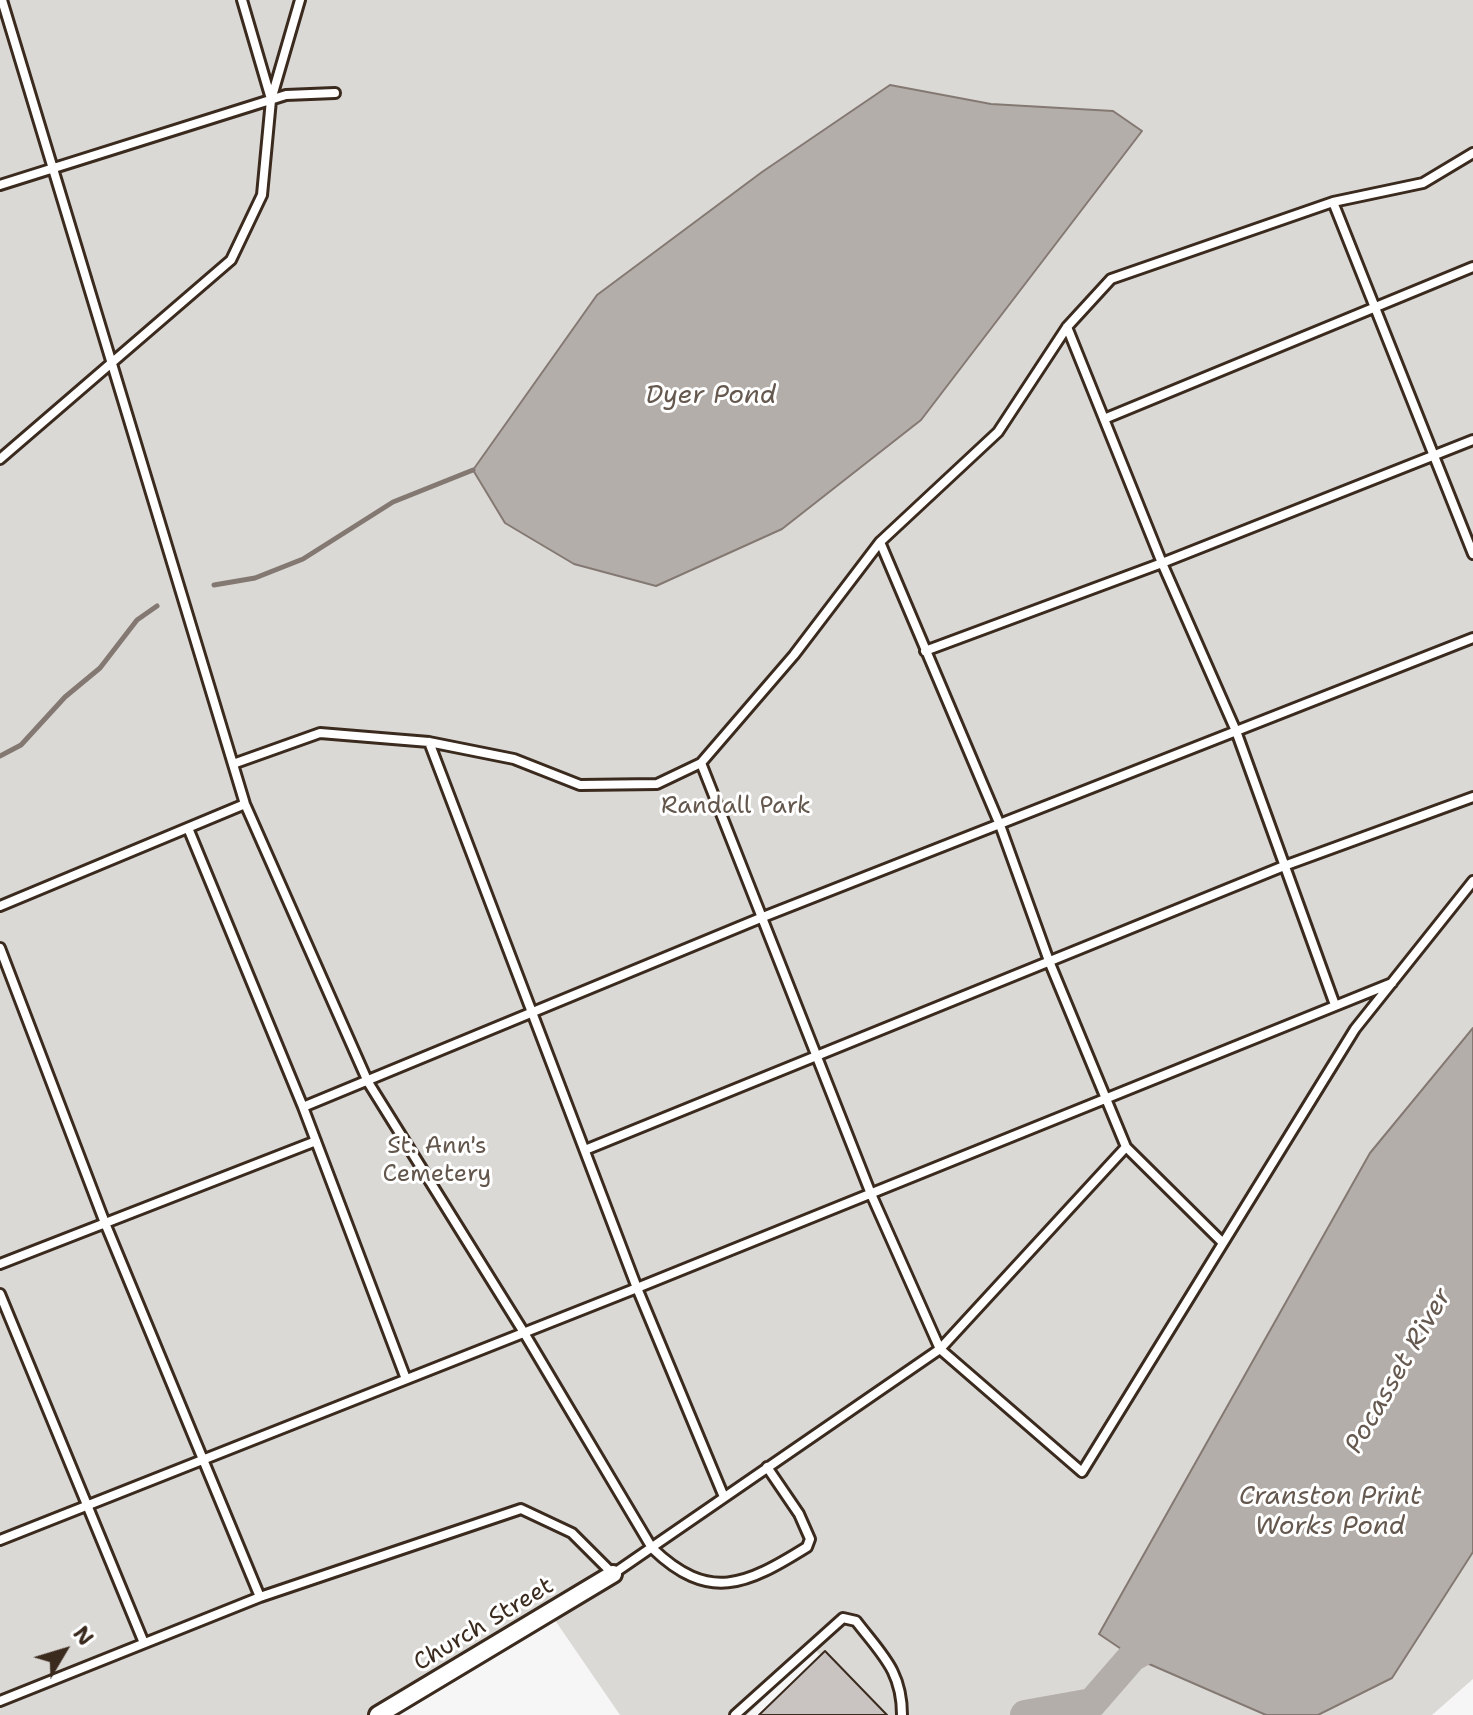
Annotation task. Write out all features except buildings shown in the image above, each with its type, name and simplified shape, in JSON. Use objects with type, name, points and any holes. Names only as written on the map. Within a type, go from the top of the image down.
[{"type":"street","name":"Church Street","points":[[378,1715],[613,1574]]},
{"type":"lane","points":[[2,0],[245,804],[368,1082],[523,1331],[652,1548],[673,1569],[697,1581],[719,1585],[742,1580],[781,1563],[807,1547],[810,1539],[799,1514],[767,1467]]},
{"type":"lane","points":[[242,0],[271,100]]},
{"type":"lane","points":[[2,454],[231,260],[262,195],[271,100],[300,0]]},
{"type":"lane","points":[[0,185],[286,95],[335,93]]},
{"type":"lane","points":[[233,764],[320,733],[429,742],[514,759],[580,785],[657,784],[701,763],[794,655],[880,542],[998,432],[1067,327],[1111,279],[1333,202],[1423,183],[1473,153]]},
{"type":"lane","points":[[1333,202],[1473,554]]},
{"type":"lane","points":[[1104,419],[1473,267]]},
{"type":"lane","points":[[1067,327],[1162,563],[1236,731],[1335,1005]]},
{"type":"lane","points":[[925,651],[1162,563],[1473,440]]},
{"type":"lane","points":[[880,542],[1000,825],[1049,961],[1126,1147],[1223,1243]]},
{"type":"lane","points":[[303,1107],[763,917],[1473,638]]},
{"type":"lane","points":[[429,742],[637,1288],[724,1497]]},
{"type":"lane","points":[[701,763],[871,1194],[940,1349],[1082,1472],[1355,1029],[1473,881]]},
{"type":"lane","points":[[585,1150],[1284,866],[1473,797]]},
{"type":"lane","points":[[0,906],[245,804]]},
{"type":"lane","points":[[188,828],[303,1107],[406,1379]]},
{"type":"lane","points":[[0,948],[105,1223],[260,1597]]},
{"type":"lane","points":[[0,1540],[637,1288],[1392,983]]},
{"type":"lane","points":[[0,1264],[316,1141]]},
{"type":"lane","points":[[0,1701],[260,1597],[521,1509],[572,1533],[613,1574],[940,1349],[1126,1147]]},
{"type":"lane","points":[[0,1294],[144,1643]]},
{"type":"lane","points":[[735,1715],[843,1618],[856,1621],[887,1661],[902,1687],[902,1715]]},
{"type":"green space","name":"St. Ann's Cemetery","points":[[0,0],[1473,0],[1473,1679],[1432,1715],[884,1715],[815,1650],[747,1715],[620,1715],[550,1613],[376,1715],[0,1715]]},
{"type":"water","name":"Dyer Pond","points":[[890,85],[991,104],[1113,111],[1142,131],[921,420],[782,529],[656,586],[574,564],[505,523],[473,470],[597,295],[762,172]]},
{"type":"water","name":"Cranston Print Works Pond","points":[[1473,1028],[1473,1552],[1392,1678],[1318,1715],[1266,1715],[1133,1657],[1099,1634],[1370,1153]]},
{"type":"waterway","points":[[214,585],[255,578],[303,559],[393,502],[473,470]]},
{"type":"waterway","points":[[0,756],[21,745],[65,697],[100,668],[137,620],[157,606]]},
{"type":"waterway","name":"Pocasset River","points":[[1025,1715],[1092,1703],[1132,1657],[1167,1637]]},
{"type":"park label","name":"Randall Park","points":[[736,807]]}]
